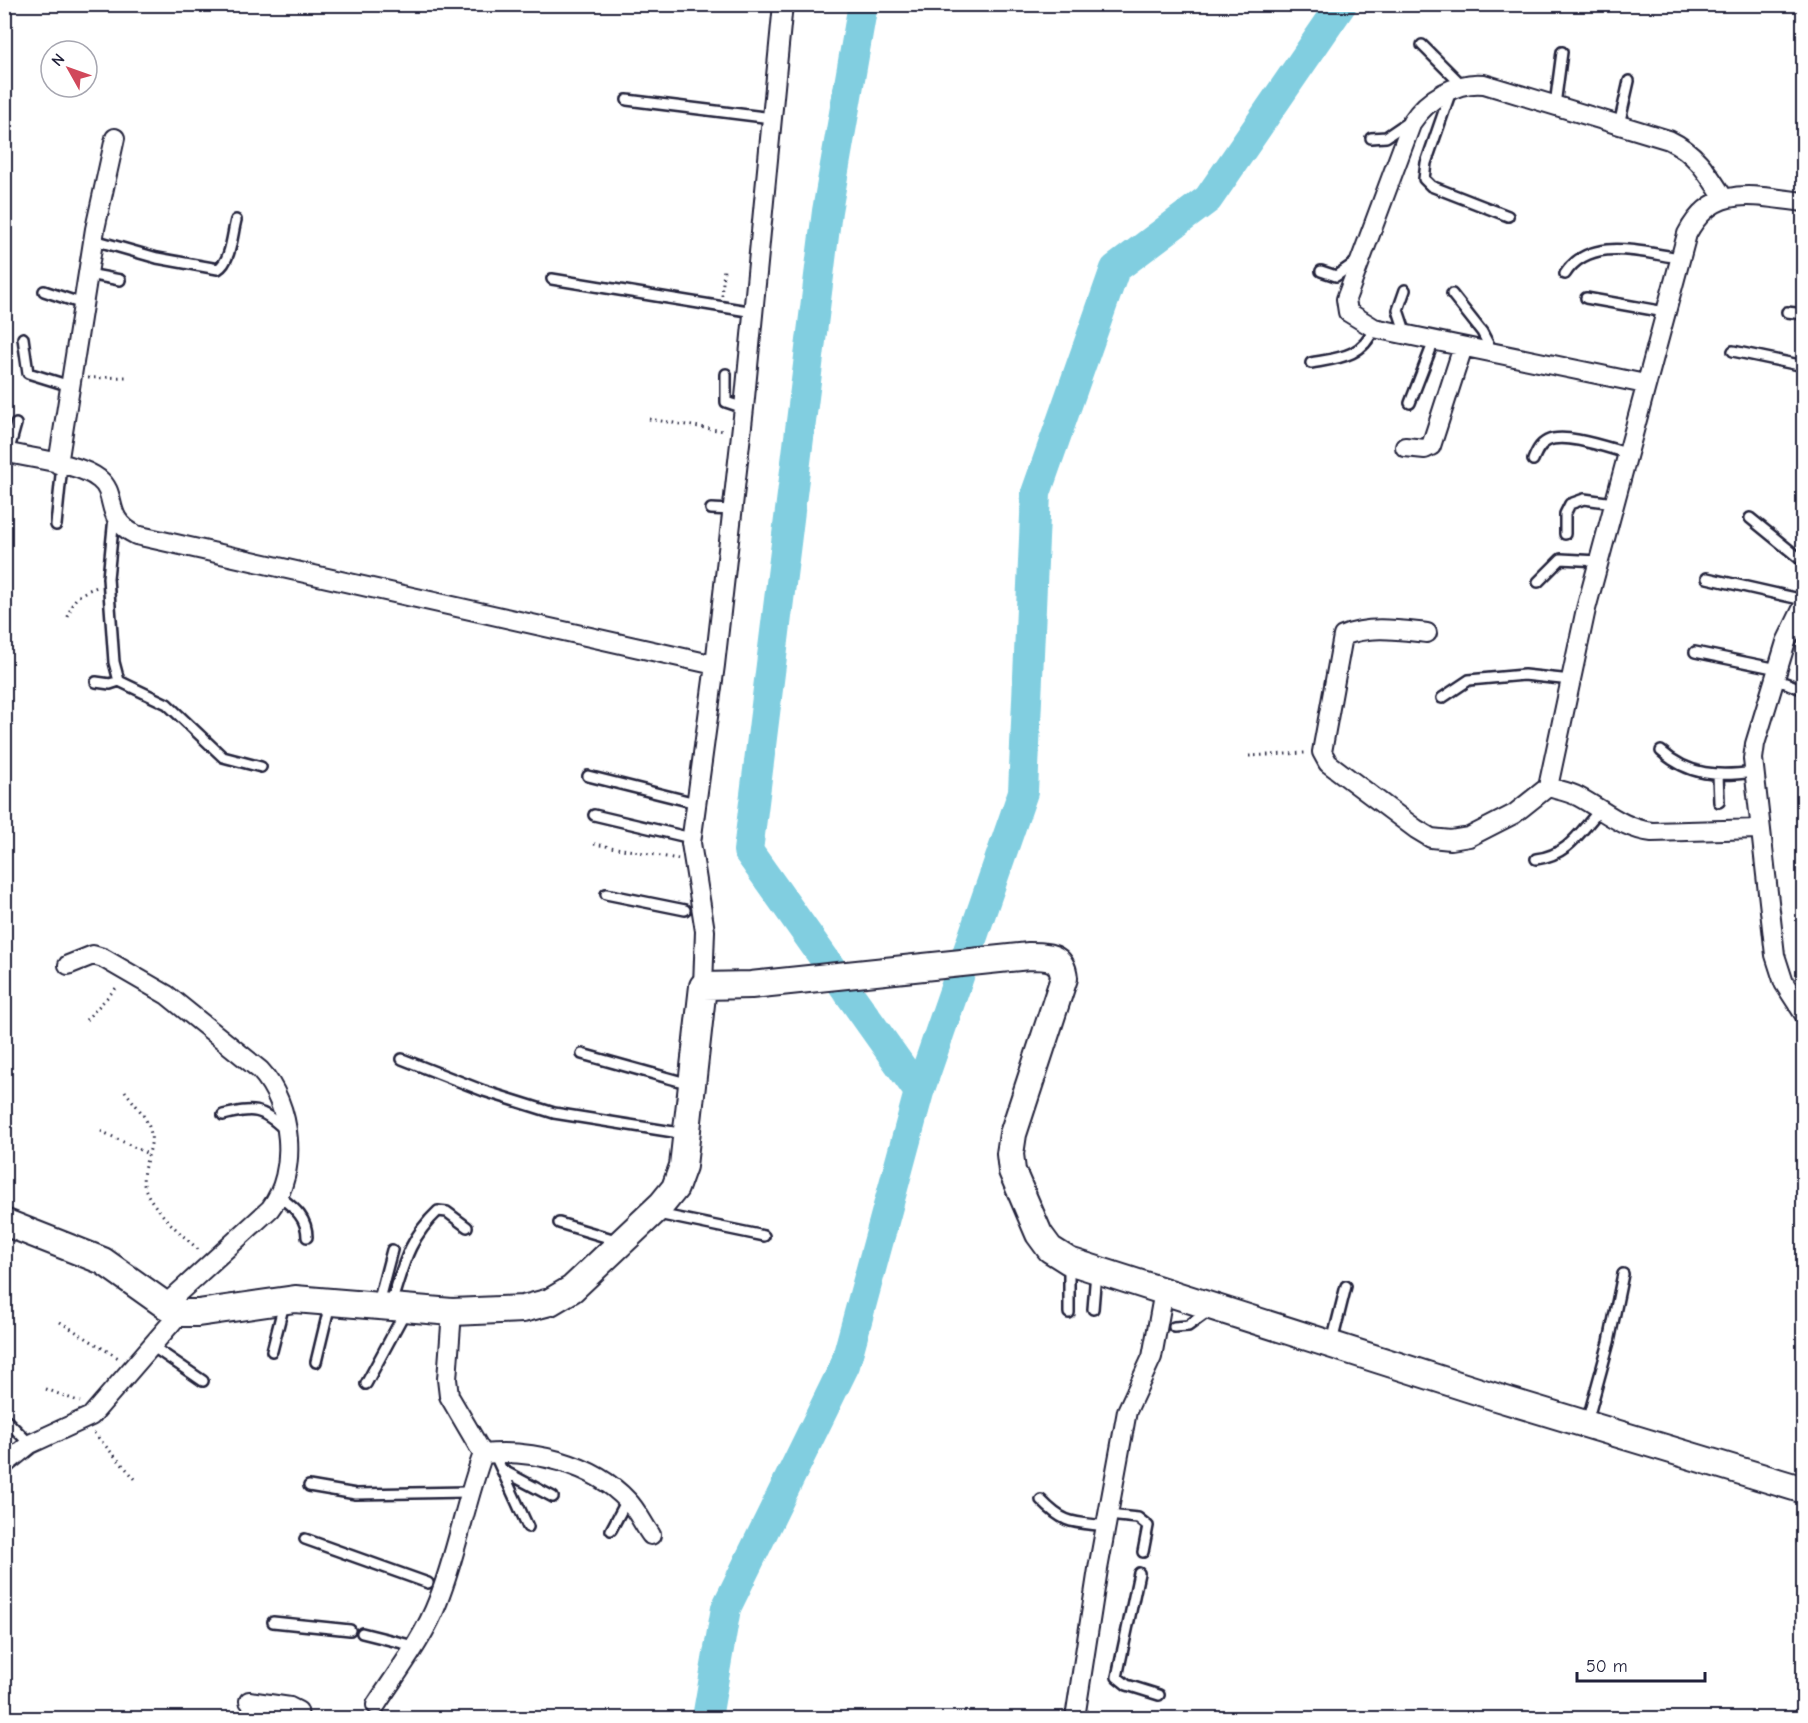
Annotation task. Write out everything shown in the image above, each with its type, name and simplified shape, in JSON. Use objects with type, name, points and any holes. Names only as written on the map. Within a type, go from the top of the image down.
[{"type":"main road","points":[[4,1222],[103,1261],[172,1309],[198,1313],[284,1300],[453,1311],[523,1309],[550,1302],[572,1289],[675,1188],[683,1166],[703,986],[751,985],[1029,956],[1049,956],[1058,960],[1064,968],[1065,978],[1013,1134],[1011,1162],[1039,1234],[1050,1249],[1069,1261],[1803,1490]]},
{"type":"street","points":[[703,986],[700,913],[691,838],[715,665],[744,408],[783,4]]},
{"type":"street","points":[[1645,384],[1374,328],[1348,312],[1347,299],[1413,122],[1419,112],[1429,103],[1456,88],[1484,84],[1619,124],[1687,148],[1702,163],[1723,197]]},
{"type":"street","points":[[60,464],[88,274],[115,138]]},
{"type":"street","points":[[1427,633],[1381,629],[1357,630],[1343,636],[1322,752],[1328,763],[1431,838],[1451,840],[1469,837],[1514,814],[1548,787],[1571,680],[1614,503],[1680,258],[1687,234],[1695,219],[1708,205],[1723,197],[1737,196],[1803,202]]},
{"type":"street","points":[[1405,447],[1425,449],[1431,446],[1463,347]]},
{"type":"street","points":[[6,453],[60,464],[89,472],[101,479],[114,517],[123,529],[135,535],[715,665]]},
{"type":"street","points":[[1803,605],[1786,642],[1755,744],[1754,772],[1759,829],[1778,970],[1803,1014]]},
{"type":"street","points":[[1548,787],[1576,796],[1618,823],[1652,831],[1759,829]]},
{"type":"street","points":[[4,1465],[30,1444],[89,1416],[152,1346],[172,1309],[212,1262],[270,1209],[280,1197],[285,1184],[287,1131],[277,1095],[270,1081],[260,1070],[167,995],[103,958],[93,955],[68,965]]},
{"type":"street","points":[[1076,1719],[1127,1411],[1152,1357],[1164,1291]]},
{"type":"street","points":[[453,1311],[447,1379],[449,1396],[488,1454]]},
{"type":"street","points":[[488,1454],[509,1451],[544,1455],[567,1463],[606,1483],[627,1500],[651,1535]]},
{"type":"street","points":[[376,1705],[431,1618],[436,1585],[468,1492],[488,1454]]},
{"type":"street","points":[[249,1701],[290,1707],[298,1711],[299,1719]]},
{"type":"lane","points":[[1422,45],[1456,88],[1426,163],[1424,179],[1431,186],[1508,216]]},
{"type":"lane","points":[[1555,105],[1562,52]]},
{"type":"lane","points":[[1619,124],[1629,81]]},
{"type":"lane","points":[[627,100],[772,118]]},
{"type":"lane","points":[[1371,138],[1386,137],[1395,133],[1419,112]]},
{"type":"lane","points":[[94,240],[157,258],[218,269],[228,256],[236,220]]},
{"type":"lane","points":[[1565,274],[1571,264],[1585,254],[1612,249],[1680,258]]},
{"type":"lane","points":[[1321,271],[1336,276],[1362,257]]},
{"type":"lane","points":[[88,274],[120,280]]},
{"type":"lane","points":[[552,279],[754,312]]},
{"type":"lane","points":[[1406,290],[1398,310],[1407,336]]},
{"type":"lane","points":[[44,291],[83,304]]},
{"type":"lane","points":[[1452,294],[1482,332],[1493,353]]},
{"type":"lane","points":[[1586,298],[1665,312]]},
{"type":"lane","points":[[1787,312],[1803,314]]},
{"type":"lane","points":[[1311,363],[1351,354],[1368,343],[1374,328]]},
{"type":"lane","points":[[23,338],[28,373],[71,382]]},
{"type":"lane","points":[[1410,403],[1434,341]]},
{"type":"lane","points":[[1732,351],[1803,366]]},
{"type":"lane","points":[[726,374],[727,404],[744,408]]},
{"type":"lane","points":[[6,453],[16,424]]},
{"type":"lane","points":[[1533,460],[1538,448],[1547,440],[1564,439],[1592,443],[1627,453]]},
{"type":"lane","points":[[56,525],[60,464]]},
{"type":"lane","points":[[1565,534],[1565,514],[1570,504],[1584,499],[1614,503]]},
{"type":"lane","points":[[711,509],[732,510]]},
{"type":"lane","points":[[114,517],[109,583],[114,662],[119,681]]},
{"type":"lane","points":[[1750,518],[1803,562]]},
{"type":"lane","points":[[1538,582],[1561,559],[1599,561]]},
{"type":"lane","points":[[1707,578],[1803,600]]},
{"type":"lane","points":[[1695,652],[1776,674],[1803,690]]},
{"type":"lane","points":[[1442,698],[1469,680],[1524,675],[1571,680]]},
{"type":"lane","points":[[96,682],[110,684],[119,681],[167,704],[223,757],[261,767]]},
{"type":"lane","points":[[1661,751],[1683,768],[1718,774],[1754,772]]},
{"type":"lane","points":[[1718,774],[1719,802]]},
{"type":"lane","points":[[588,776],[696,803]]},
{"type":"lane","points":[[1536,859],[1554,856],[1564,850],[1600,810]]},
{"type":"lane","points":[[594,815],[691,838]]},
{"type":"lane","points":[[606,894],[684,910]]},
{"type":"lane","points":[[582,1054],[692,1085]]},
{"type":"lane","points":[[402,1059],[483,1091],[554,1113],[687,1134]]},
{"type":"lane","points":[[223,1115],[256,1110],[272,1118],[287,1131]]},
{"type":"lane","points":[[280,1197],[302,1216],[307,1225],[307,1237]]},
{"type":"lane","points":[[366,1384],[415,1235],[438,1211],[447,1212],[468,1227]]},
{"type":"lane","points":[[652,1213],[764,1236]]},
{"type":"lane","points":[[559,1223],[621,1242]]},
{"type":"lane","points":[[391,1307],[392,1250]]},
{"type":"lane","points":[[1069,1261],[1069,1312]]},
{"type":"lane","points":[[1093,1309],[1096,1269]]},
{"type":"lane","points":[[1586,1424],[1609,1342],[1623,1274]]},
{"type":"lane","points":[[1331,1344],[1346,1286]]},
{"type":"lane","points":[[272,1352],[284,1300]]},
{"type":"lane","points":[[316,1362],[330,1302]]},
{"type":"lane","points":[[1174,1327],[1188,1326],[1214,1307]]},
{"type":"lane","points":[[152,1346],[203,1381]]},
{"type":"lane","points":[[4,1418],[30,1444]]},
{"type":"lane","points":[[488,1454],[502,1470],[528,1527]]},
{"type":"lane","points":[[502,1470],[553,1497]]},
{"type":"lane","points":[[309,1486],[356,1494],[468,1492]]},
{"type":"lane","points":[[611,1530],[627,1500]]},
{"type":"lane","points":[[1041,1500],[1057,1517],[1064,1520],[1107,1521],[1138,1518],[1148,1526],[1143,1552]]},
{"type":"lane","points":[[305,1539],[436,1585]]},
{"type":"lane","points":[[1138,1573],[1117,1677],[1127,1685],[1159,1695]]},
{"type":"lane","points":[[273,1622],[350,1630]]},
{"type":"lane","points":[[362,1633],[414,1646]]},
{"type":"path","points":[[722,307],[724,268]]},
{"type":"path","points":[[71,382],[128,377]]},
{"type":"path","points":[[649,419],[724,432]]},
{"type":"path","points":[[68,617],[72,600],[76,596],[109,583]]},
{"type":"path","points":[[1249,756],[1322,752]]},
{"type":"path","points":[[594,844],[692,861]]},
{"type":"path","points":[[86,1020],[130,973]]},
{"type":"path","points":[[124,1091],[147,1120],[151,1134],[143,1170],[144,1188],[150,1199],[183,1236],[212,1262]]},
{"type":"path","points":[[101,1131],[148,1154]]},
{"type":"path","points":[[60,1322],[134,1368]]},
{"type":"path","points":[[46,1389],[72,1398],[89,1416],[137,1481]]},
{"type":"waterway","points":[[707,1718],[726,1608],[845,1365],[919,1092],[748,851],[827,211],[863,4]]},
{"type":"waterway","points":[[919,1092],[1023,792],[1036,493],[1115,269],[1208,199],[1342,4]]}]
